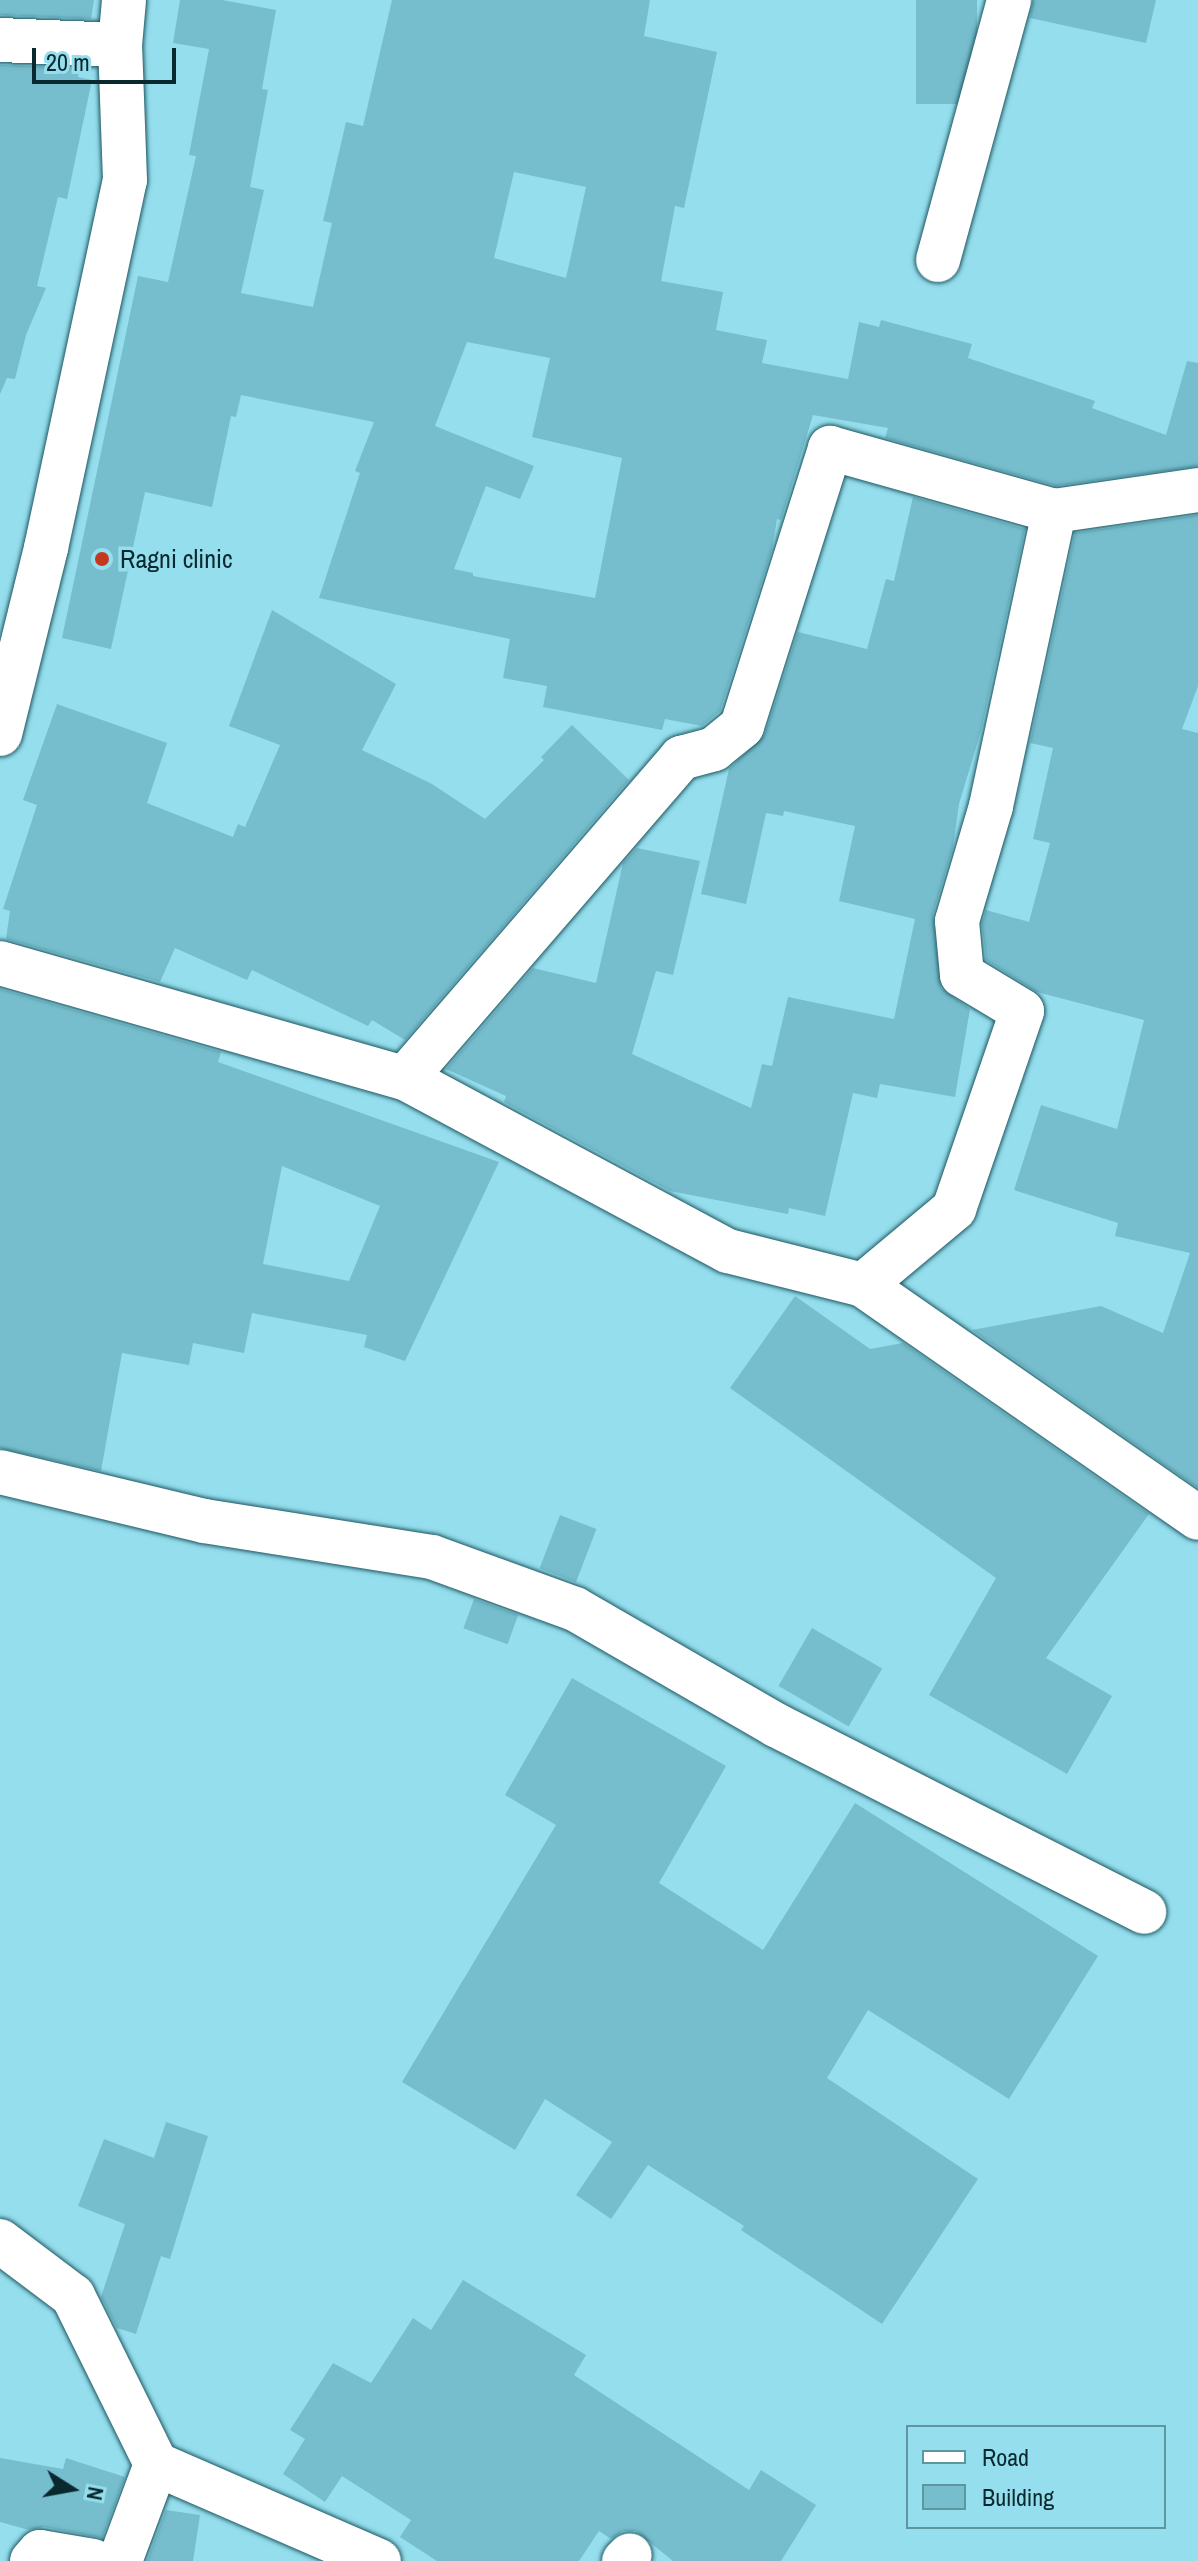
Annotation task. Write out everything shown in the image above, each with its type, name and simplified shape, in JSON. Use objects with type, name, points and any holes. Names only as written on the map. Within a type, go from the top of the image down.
[{"type":"street","points":[[0,734],[46,548],[125,180],[120,45],[124,0]]},
{"type":"street","points":[[938,260],[1009,0]]},
{"type":"street","points":[[0,40],[120,45]]},
{"type":"street","points":[[405,1078],[681,758],[714,749],[742,726],[830,448],[1054,511],[1198,490]]},
{"type":"street","points":[[863,1285],[954,1209],[1022,1011],[962,975],[957,921],[991,806],[1054,511]]},
{"type":"street","points":[[0,963],[405,1078],[728,1251],[863,1285],[1198,1518]]},
{"type":"street","points":[[0,1472],[204,1521],[432,1557],[575,1609],[776,1725],[1144,1912]]},
{"type":"street","points":[[0,2241],[73,2296],[156,2464],[379,2561]]},
{"type":"street","points":[[120,2561],[156,2464]]},
{"type":"street","points":[[32,2561],[40,2552],[93,2561]]},
{"type":"building","points":[[0,0],[94,0],[91,19],[0,15]]},
{"type":"building","points":[[180,0],[222,0],[276,10],[262,89],[268,90],[250,187],[264,190],[241,293],[313,307],[332,223],[323,221],[346,122],[363,126],[392,0],[650,0],[644,36],[717,52],[684,208],[675,206],[661,281],[723,292],[716,330],[767,340],[762,363],[848,379],[859,322],[879,327],[881,320],[972,344],[968,358],[1095,401],[1092,408],[1166,435],[1187,361],[1198,363],[1198,466],[1056,486],[885,438],[888,428],[813,415],[781,520],[777,519],[772,549],[720,711],[702,726],[665,719],[662,730],[543,707],[547,686],[503,678],[510,639],[319,598],[360,473],[355,471],[374,422],[241,395],[236,417],[231,416],[212,507],[145,492],[111,649],[62,638],[138,276],[168,282],[196,156],[189,155],[209,49],[173,43]],"holes":[[[514,172],[586,187],[566,278],[494,258]],[[467,342],[550,358],[532,437],[622,458],[595,598],[473,576],[473,573],[454,569],[486,486],[520,499],[534,466],[435,426]]]},
{"type":"building","points":[[916,0],[977,0],[977,104],[916,104]]},
{"type":"building","points":[[1033,0],[1156,0],[1146,43],[1030,18]]},
{"type":"building","points":[[0,65],[80,68],[78,77],[92,80],[67,199],[58,197],[37,286],[46,288],[26,335],[15,379],[7,378],[0,394]]},
{"type":"building","points":[[913,497],[1025,529],[981,731],[959,804],[953,847],[933,914],[941,988],[970,1009],[955,1097],[880,1084],[877,1098],[853,1093],[825,1216],[789,1208],[788,1214],[670,1191],[504,1102],[506,1096],[446,1069],[533,968],[596,983],[623,863],[637,848],[700,861],[673,975],[656,971],[632,1054],[751,1108],[762,1064],[772,1066],[788,997],[894,1019],[915,919],[839,901],[855,826],[784,811],[783,816],[766,813],[746,904],[701,894],[729,769],[765,734],[798,632],[867,649],[886,579],[894,581]]},
{"type":"building","points":[[1198,515],[1198,686],[1182,729],[1198,733],[1198,1488],[972,1330],[1101,1306],[1163,1333],[1190,1253],[1115,1236],[1118,1223],[1014,1190],[1041,1105],[1117,1129],[1144,1020],[1037,992],[986,960],[982,923],[986,910],[1029,922],[1050,843],[1033,839],[1053,748],[1030,743],[1075,533]]},
{"type":"building","points":[[272,610],[396,684],[362,750],[432,784],[485,819],[544,760],[541,757],[572,725],[629,780],[405,1040],[372,1020],[368,1026],[252,970],[247,980],[175,948],[160,982],[6,939],[10,911],[3,909],[37,805],[23,800],[57,704],[167,743],[147,803],[233,837],[238,824],[245,827],[280,745],[229,726]]},
{"type":"building","points":[[0,989],[221,1052],[218,1062],[499,1162],[405,1361],[364,1347],[367,1335],[252,1313],[244,1353],[193,1343],[189,1365],[122,1353],[101,1471],[0,1448]],"holes":[[[282,1166],[380,1206],[349,1281],[263,1264]]]},
{"type":"building","points":[[795,1296],[870,1349],[903,1343],[1149,1514],[1046,1658],[1112,1696],[1067,1774],[929,1695],[996,1578],[730,1388]]},
{"type":"building","points":[[560,1515],[596,1529],[576,1582],[540,1568]]},
{"type":"building","points":[[474,1599],[518,1615],[508,1644],[463,1628]]},
{"type":"building","points":[[812,1628],[882,1668],[849,1727],[778,1686]]},
{"type":"building","points":[[572,1678],[726,1766],[659,1883],[763,1950],[855,1803],[1098,1956],[1009,2099],[868,2010],[827,2078],[978,2179],[882,2324],[741,2230],[744,2226],[648,2165],[611,2219],[576,2195],[612,2142],[545,2099],[515,2150],[402,2082],[556,1825],[505,1795]]},
{"type":"building","points":[[166,2122],[208,2136],[170,2259],[161,2256],[136,2334],[117,2328],[101,2297],[125,2224],[78,2206],[104,2139],[154,2158]]},
{"type":"building","points":[[463,2280],[586,2355],[574,2375],[749,2490],[761,2470],[816,2505],[781,2561],[673,2561],[636,2531],[623,2531],[611,2539],[599,2531],[579,2561],[437,2561],[400,2537],[411,2520],[342,2476],[325,2502],[283,2474],[305,2439],[290,2430],[333,2363],[371,2383],[413,2318],[431,2330]]},
{"type":"building","points":[[0,2458],[63,2469],[66,2458],[125,2477],[102,2538],[44,2527],[29,2530],[0,2522]]},
{"type":"building","points":[[166,2510],[200,2515],[193,2561],[147,2561]]},
{"type":"place","name":"Ragni clinic","points":[[102,559]]}]
